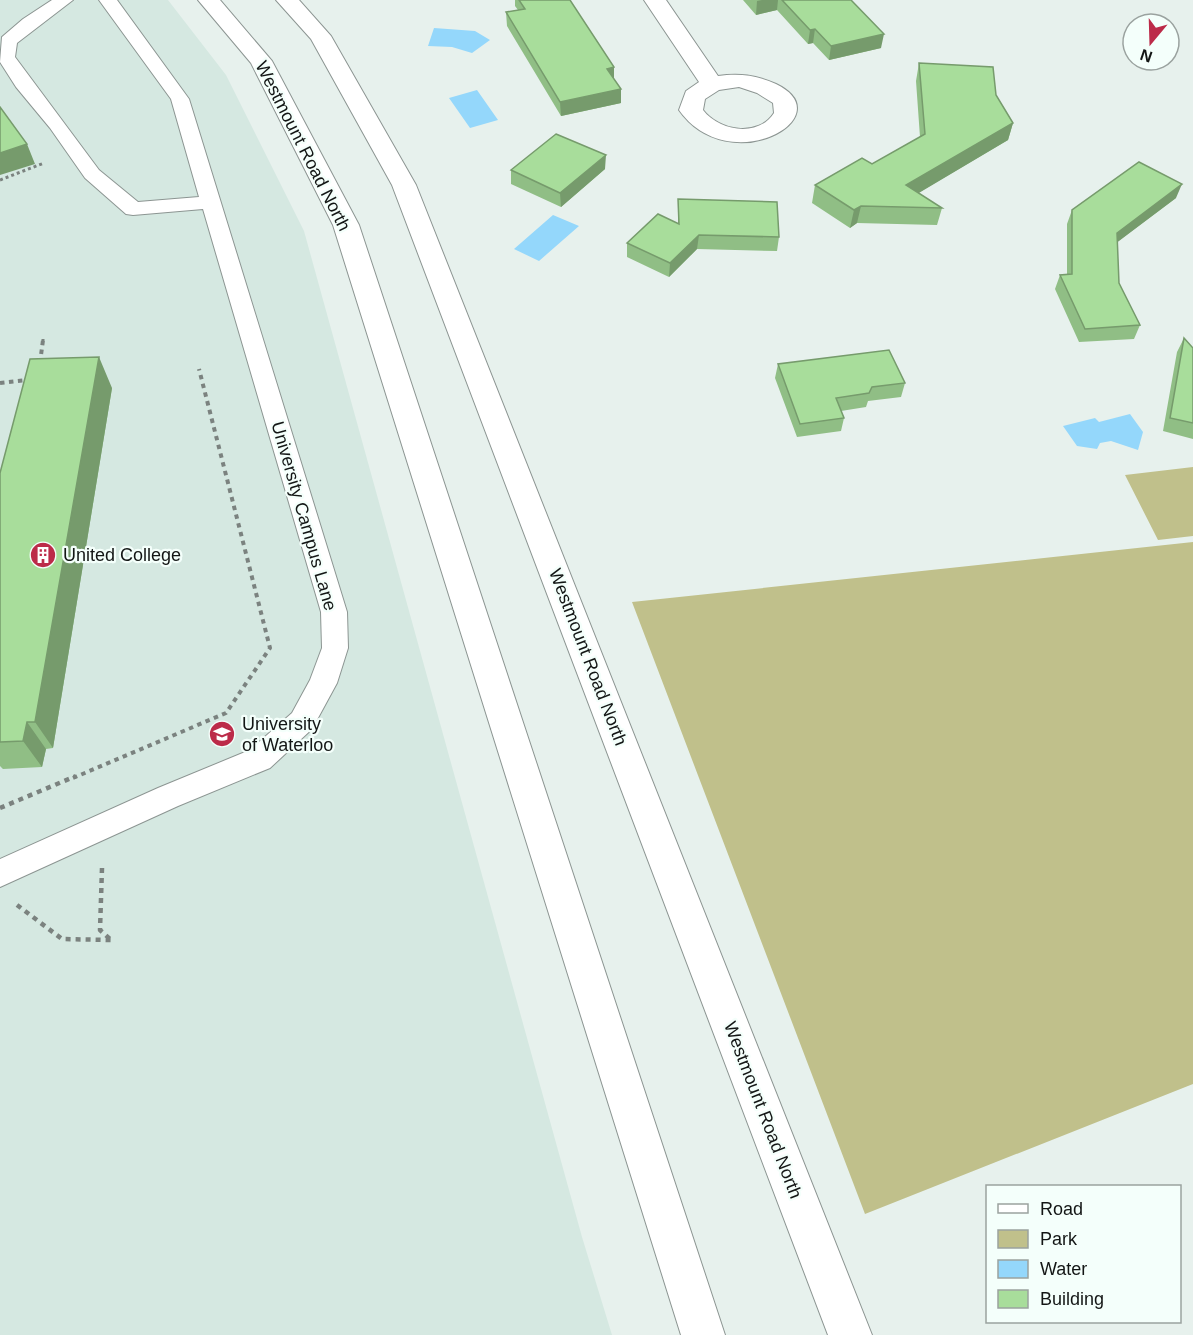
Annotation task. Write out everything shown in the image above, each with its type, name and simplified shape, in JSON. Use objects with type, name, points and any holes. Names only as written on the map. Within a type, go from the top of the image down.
[{"type":"main road","name":"Westmount Road North","points":[[209,0],[261,61],[346,225],[703,1335]]},
{"type":"main road","name":"Westmount Road North","points":[[287,0],[320,36],[404,185],[850,1335]]},
{"type":"main road","points":[[655,0],[712,84]]},
{"type":"lane","points":[[64,0],[29,23],[8,41],[6,57],[23,83],[57,124],[92,174],[133,209],[211,202]]},
{"type":"lane","name":"University Campus Lane","points":[[0,873],[168,797],[260,759],[302,721],[322,683],[335,648],[334,612],[180,99],[108,0]]},
{"type":"path","points":[[38,370],[43,339]]},
{"type":"path","points":[[0,808],[226,712],[270,648],[199,369]]},
{"type":"path","points":[[0,383],[36,379]]},
{"type":"path","points":[[9,899],[62,939],[111,940],[100,930],[103,856]]},
{"type":"shaded area","name":"University of Waterloo","points":[[0,0],[168,0],[226,75],[304,231],[582,1237],[612,1335],[0,1335]]},
{"type":"green space","points":[[1193,467],[1193,536],[1158,540],[1125,475]]},
{"type":"green space","points":[[1193,542],[1193,1084],[865,1214],[632,602]]},
{"type":"water","points":[[434,28],[475,31],[490,40],[472,53],[452,47],[428,46]]},
{"type":"water","points":[[477,90],[498,120],[470,128],[449,98]]},
{"type":"water","points":[[553,215],[579,226],[539,261],[514,249]]},
{"type":"water","points":[[1130,414],[1143,432],[1138,450],[1111,441],[1100,443],[1097,449],[1077,446],[1063,426],[1095,418],[1099,422]]},
{"type":"building","points":[[519,0],[570,0],[614,67],[607,69],[621,89],[560,102],[506,12],[525,9]]},
{"type":"building","points":[[782,0],[851,0],[884,34],[831,46],[815,29],[810,30]]},
{"type":"building","points":[[919,63],[993,67],[996,95],[1013,123],[906,185],[942,208],[861,206],[854,210],[815,185],[862,158],[872,164],[925,134]]},
{"type":"building","points":[[0,107],[27,144],[0,153]]},
{"type":"building","points":[[556,134],[606,155],[560,193],[511,170]]},
{"type":"building","points":[[1139,162],[1182,184],[1117,233],[1119,283],[1140,325],[1085,329],[1060,275],[1072,274],[1072,210]]},
{"type":"building","points":[[678,199],[777,202],[779,237],[699,235],[670,263],[627,243],[658,214],[679,224]]},
{"type":"building","points":[[1184,338],[1193,348],[1193,423],[1170,418]]},
{"type":"building","points":[[889,350],[905,383],[872,387],[869,393],[836,398],[844,418],[800,424],[778,364]]},
{"type":"building","name":"United College","points":[[99,357],[35,722],[27,722],[23,741],[0,742],[0,473],[30,359]]},
{"type":"place","name":"United College","points":[[43,555]]},
{"type":"place","name":"University of Waterloo","points":[[222,734]]}]
